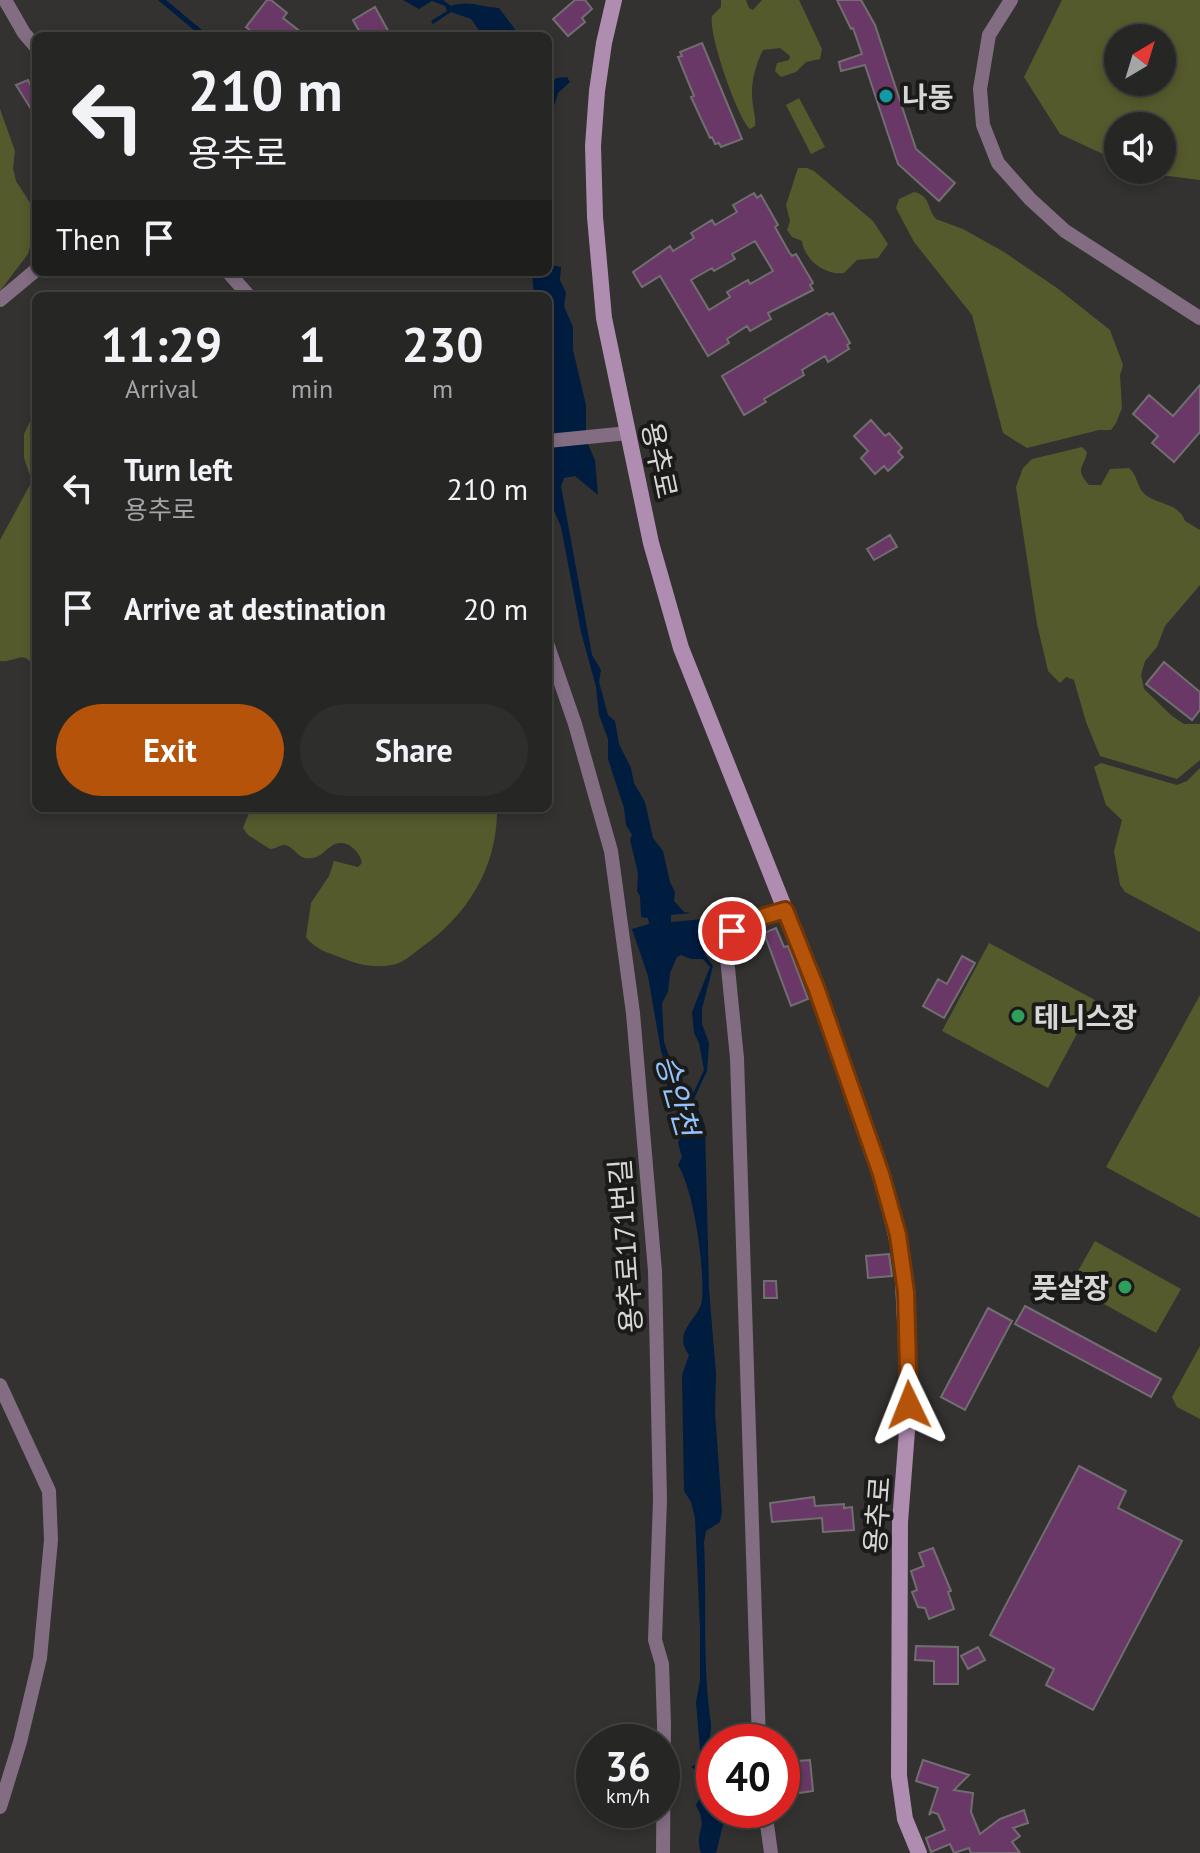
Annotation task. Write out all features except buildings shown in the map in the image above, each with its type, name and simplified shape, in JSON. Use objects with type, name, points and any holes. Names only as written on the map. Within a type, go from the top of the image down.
[{"type":"street","points":[[5,0],[32,42]]},
{"type":"street","name":"용추로","points":[[614,0],[604,43],[596,105],[593,146],[595,217],[604,318],[651,543],[681,648],[817,990],[881,1174],[898,1235],[909,1405],[900,1522],[899,1776],[905,1819],[919,1853]]},
{"type":"street","points":[[1011,0],[989,35],[980,89],[983,125],[998,163],[1030,199],[1065,231],[1200,318]]},
{"type":"street","points":[[0,300],[32,273]]},
{"type":"street","points":[[232,276],[246,292]]},
{"type":"street","points":[[552,441],[628,433]]},
{"type":"street","name":"용추로171번길","points":[[552,658],[575,724],[611,851],[633,1013],[655,1271],[660,1500],[655,1640],[662,1664],[663,1853]]},
{"type":"street","points":[[758,1724],[737,1058],[726,948],[729,936],[737,926],[785,910]]},
{"type":"street","points":[[0,1385],[49,1491],[51,1540],[40,1658],[20,1742],[0,1807]]},
{"type":"street","points":[[768,1828],[771,1853]]},
{"type":"green space","points":[[721,0],[746,0],[753,10],[762,0],[799,0],[822,49],[820,59],[806,62],[796,72],[781,77],[775,71],[777,63],[789,60],[790,56],[780,48],[763,50],[752,92],[755,126],[750,129],[731,92],[714,39],[712,16],[721,7]]},
{"type":"green space","points":[[1062,0],[1200,0],[1200,180],[1176,177],[1176,112],[1104,112],[1104,154],[1060,134],[1024,77]]},
{"type":"green space","points":[[799,98],[825,147],[811,154],[786,105]]},
{"type":"green space","points":[[0,109],[15,151],[13,168],[16,181],[32,206],[32,240],[28,254],[0,291]]},
{"type":"green space","points":[[798,168],[814,171],[873,221],[888,244],[878,258],[857,260],[844,273],[830,272],[811,260],[802,241],[792,237],[787,230],[790,221],[786,205]]},
{"type":"green space","points":[[914,192],[926,199],[936,219],[963,229],[1004,252],[1057,288],[1110,330],[1123,365],[1120,375],[1122,408],[1111,430],[1099,430],[1027,448],[1003,433],[972,315],[914,242],[896,208],[899,199]]},
{"type":"green space","points":[[32,417],[32,481],[24,458],[24,434]]},
{"type":"green space","points":[[1082,447],[1087,452],[1081,472],[1089,485],[1101,485],[1110,469],[1129,468],[1147,496],[1174,508],[1185,521],[1200,530],[1200,585],[1165,626],[1157,647],[1145,661],[1141,675],[1144,689],[1172,716],[1184,724],[1200,724],[1200,760],[1177,779],[1100,756],[1074,680],[1066,677],[1060,683],[1048,671],[1037,624],[1016,487],[1023,468],[1032,459]]},
{"type":"green space","points":[[32,481],[32,664],[24,658],[0,661],[0,540]]},
{"type":"green space","points":[[1101,763],[1177,785],[1187,781],[1200,768],[1200,932],[1125,892],[1120,885],[1114,851],[1122,820],[1106,805],[1094,767]]},
{"type":"green space","points":[[249,812],[497,812],[486,869],[466,904],[438,934],[409,957],[396,964],[382,966],[362,964],[331,954],[306,937],[311,903],[329,876],[334,861],[358,867],[362,863],[356,851],[338,843],[318,856],[305,858],[286,845],[270,849],[248,835],[243,828]]},
{"type":"green space","name":"테니스장","points":[[989,943],[1095,1000],[1048,1088],[942,1031]]},
{"type":"green space","points":[[1200,995],[1200,1218],[1106,1167]]},
{"type":"green space","name":"풋살장","points":[[1095,1241],[1181,1289],[1156,1333],[1070,1285]]},
{"type":"green space","points":[[1200,1346],[1200,1419],[1177,1407],[1172,1397]]},
{"type":"water","points":[[158,0],[166,0],[204,32],[196,32]]},
{"type":"water","points":[[403,0],[443,0],[451,6],[469,4],[499,8],[517,32],[480,32],[471,19],[451,12],[433,24],[431,21],[447,11],[445,6],[432,1],[419,9]]},
{"type":"water","points":[[567,77],[570,82],[558,93],[552,107],[552,84],[556,78]]},
{"type":"water","name":"승안천","points":[[552,265],[561,267],[560,280],[566,293],[564,306],[573,327],[573,350],[586,405],[586,440],[595,460],[598,495],[575,476],[564,478],[561,486],[592,655],[601,670],[599,682],[608,715],[615,721],[619,744],[645,802],[653,838],[663,851],[675,892],[674,901],[684,912],[691,913],[671,915],[671,922],[704,919],[702,944],[713,966],[702,1009],[702,1024],[709,1043],[707,1071],[694,1099],[705,1126],[709,1289],[722,1512],[720,1522],[706,1531],[704,1542],[711,1724],[698,1724],[700,1628],[695,1518],[684,1491],[682,1375],[689,1355],[683,1339],[702,1300],[700,1251],[689,1193],[678,1165],[682,1157],[678,1143],[682,1132],[678,1111],[667,1085],[668,1071],[661,1051],[648,976],[632,929],[649,924],[648,918],[641,917],[638,873],[630,840],[632,835],[626,825],[624,808],[608,759],[608,739],[599,715],[596,687],[581,632],[561,527],[552,506],[552,292],[534,292],[532,276],[552,276]],"holes":[[[677,957],[703,959],[710,967],[692,1012],[704,1070],[692,1096],[678,1082],[664,1042],[662,1003]]]},
{"type":"water","points":[[701,1828],[722,1828],[716,1853],[701,1853]]},
{"type":"place","name":"나동","points":[[886,96]]},
{"type":"place","name":"테니스장","points":[[1018,1016]]},
{"type":"place","name":"풋살장","points":[[1125,1287]]},
{"type":"route","points":[[732,931],[745,922],[785,910],[817,990],[881,1174],[898,1235],[906,1292],[909,1405]]}]
